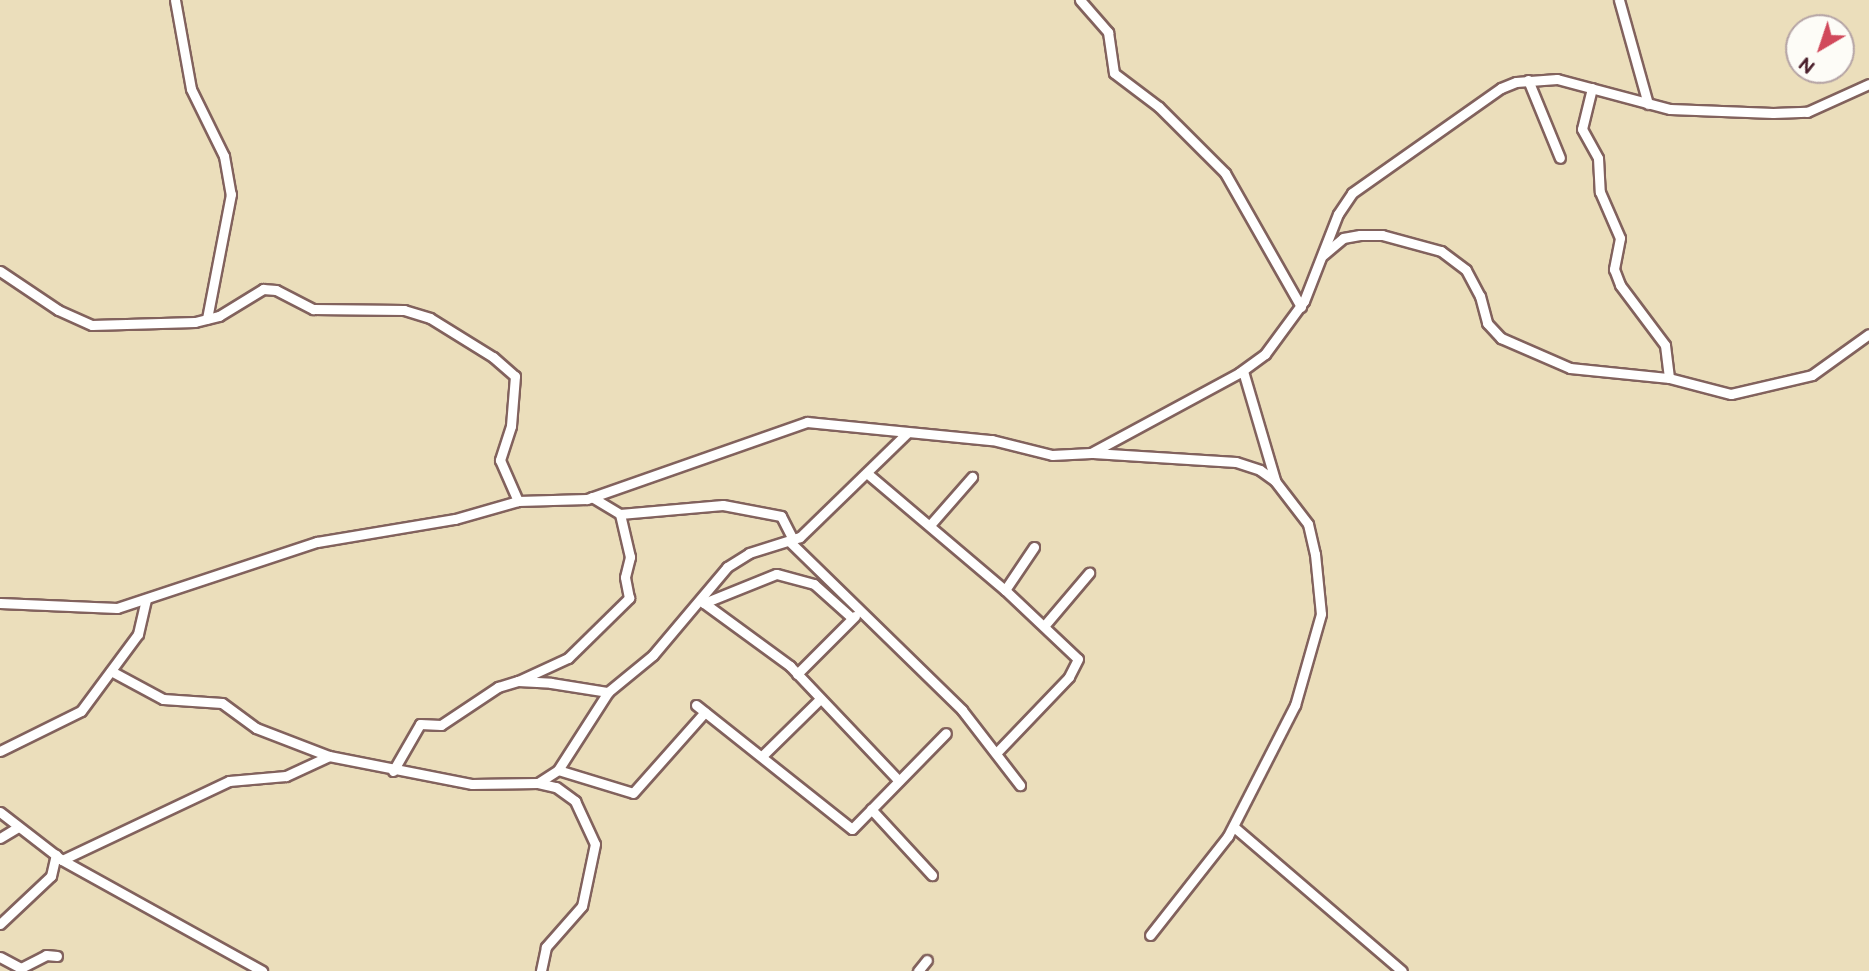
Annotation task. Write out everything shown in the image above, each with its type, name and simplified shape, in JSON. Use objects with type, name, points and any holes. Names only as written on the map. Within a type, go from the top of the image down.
[{"type":"street","points":[[175,0],[191,89],[224,156],[231,194],[207,319]]},
{"type":"street","points":[[1080,0],[1108,32],[1114,72],[1158,107],[1225,173],[1301,307]]},
{"type":"street","points":[[1619,0],[1648,104]]},
{"type":"street","points":[[1091,453],[1243,371],[1278,342],[1301,307],[1338,214],[1361,184],[1495,92],[1528,80],[1564,80],[1648,104],[1693,111],[1804,113],[1869,84]]},
{"type":"street","points":[[1528,80],[1560,158]]},
{"type":"street","points":[[1592,88],[1582,128],[1598,158],[1600,192],[1620,238],[1614,269],[1620,285],[1665,345],[1669,378]]},
{"type":"street","points":[[1322,257],[1343,238],[1360,234],[1382,235],[1441,251],[1466,270],[1480,296],[1487,323],[1502,338],[1570,368],[1669,378],[1731,394],[1754,391],[1812,375],[1869,334]]},
{"type":"street","points":[[0,271],[83,324],[158,327],[207,319],[250,294],[271,289],[313,309],[404,310],[430,318],[493,357],[515,376],[511,426],[500,460],[518,501]]},
{"type":"street","points":[[1150,935],[1234,827],[1295,705],[1321,614],[1312,536],[1275,481],[1243,371]]},
{"type":"street","points":[[0,603],[117,608],[317,542],[455,519],[518,501],[592,497],[807,422],[847,423],[906,434],[992,440],[1052,455],[1091,453],[1236,462],[1275,481]]},
{"type":"street","points":[[538,783],[558,770],[608,692],[642,667],[727,567],[749,553],[791,541],[868,474],[906,434]]},
{"type":"street","points":[[868,474],[1004,590],[1078,659],[1076,665],[997,752]]},
{"type":"street","points":[[930,525],[972,477]]},
{"type":"street","points":[[592,497],[620,514],[723,505],[781,516],[791,541],[962,710],[1020,785]]},
{"type":"street","points":[[393,771],[420,724],[441,725],[498,687],[518,681],[568,658],[626,604],[630,557],[620,514]]},
{"type":"street","points":[[1004,590],[1034,547]]},
{"type":"street","points":[[1044,626],[1089,573]]},
{"type":"street","points":[[852,618],[814,584],[776,574],[704,603],[797,674],[899,781]]},
{"type":"street","points":[[0,751],[73,717],[138,634],[146,600]]},
{"type":"street","points":[[797,674],[861,611]]},
{"type":"street","points":[[111,671],[163,699],[226,705],[256,728],[329,756],[393,771],[495,787],[538,783],[556,787],[575,801],[595,844],[582,906],[546,947],[541,971]]},
{"type":"street","points":[[518,681],[608,692]]},
{"type":"street","points":[[762,756],[820,699]]},
{"type":"street","points":[[696,705],[849,828],[946,733]]},
{"type":"street","points":[[558,770],[633,793],[705,712]]},
{"type":"street","points":[[0,924],[51,876],[59,858],[229,781],[286,776],[329,756]]},
{"type":"street","points":[[871,809],[932,875]]},
{"type":"street","points":[[0,812],[59,858],[262,971]]},
{"type":"street","points":[[0,838],[18,827]]},
{"type":"street","points":[[1234,827],[1396,969]]},
{"type":"street","points":[[0,957],[21,968],[46,954],[57,956]]},
{"type":"street","points":[[918,971],[927,960]]}]
